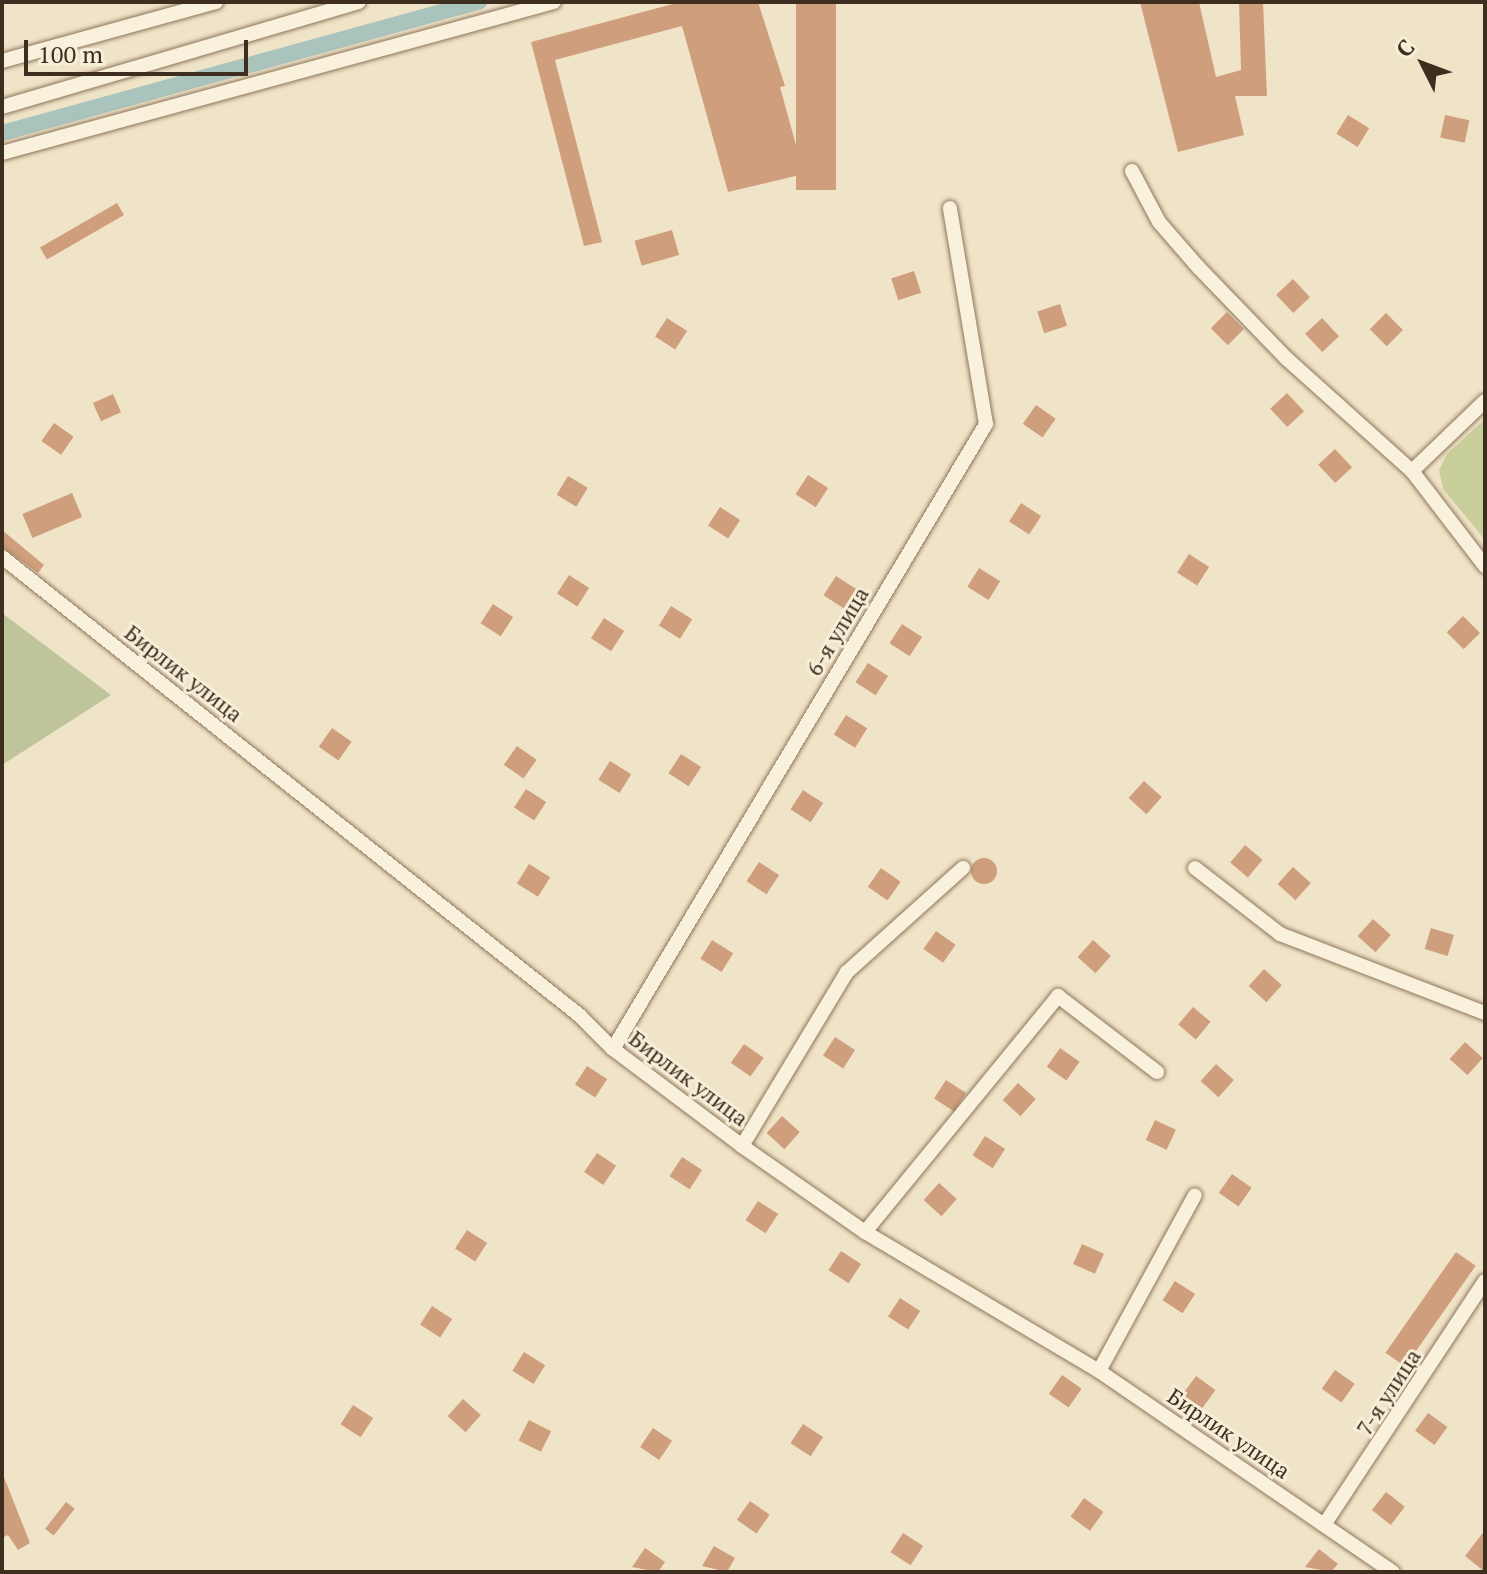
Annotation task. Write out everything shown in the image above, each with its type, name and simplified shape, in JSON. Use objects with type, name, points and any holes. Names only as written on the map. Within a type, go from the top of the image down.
[{"type":"street","points":[[2,61],[216,2]]},
{"type":"street","points":[[2,107],[359,2]]},
{"type":"street","points":[[2,153],[554,2]]},
{"type":"street","points":[[1132,171],[1159,222],[1199,268],[1287,359],[1412,471],[1485,566]]},
{"type":"street","name":"6-я улица","points":[[613,1049],[986,424],[950,208]]},
{"type":"street","points":[[1412,471],[1485,401]]},
{"type":"street","name":"Бирлик улица","points":[[2,557],[567,1005],[613,1049],[742,1146],[865,1232],[1099,1371],[1393,1572]]},
{"type":"street","points":[[742,1146],[847,972],[963,868]]},
{"type":"street","points":[[1195,868],[1280,934],[1485,1013]]},
{"type":"street","points":[[865,1232],[1058,996],[1157,1072]]},
{"type":"street","points":[[1099,1371],[1195,1195]]},
{"type":"street","name":"7-я улица","points":[[1324,1525],[1485,1281]]},
{"type":"green space","points":[[1485,419],[1485,540],[1443,489],[1439,470],[1447,454]]},
{"type":"green space","points":[[2,613],[111,695],[2,765]]},
{"type":"building","points":[[680,2],[758,2],[785,86],[780,87],[804,174],[728,192],[682,26],[555,60],[602,242],[584,246],[531,42]]},
{"type":"building","points":[[796,2],[836,2],[836,190],[796,190]]},
{"type":"building","points":[[1140,2],[1199,2],[1216,77],[1241,70],[1239,2],[1263,2],[1267,96],[1235,96],[1244,135],[1178,152]]},
{"type":"building","points":[[1348,115],[1369,128],[1358,147],[1336,134]]},
{"type":"building","points":[[1445,115],[1469,120],[1465,143],[1440,137]]},
{"type":"building","points":[[117,203],[124,215],[47,260],[40,248]]},
{"type":"building","points":[[672,230],[679,255],[642,266],[635,241]]},
{"type":"building","points":[[914,271],[921,293],[898,300],[891,278]]},
{"type":"building","points":[[1293,279],[1310,297],[1293,313],[1276,295]]},
{"type":"building","points":[[1060,304],[1067,326],[1044,333],[1037,311]]},
{"type":"building","points":[[1227,312],[1244,329],[1228,345],[1211,328]]},
{"type":"building","points":[[1386,313],[1403,330],[1387,346],[1370,329]]},
{"type":"building","points":[[667,318],[687,331],[675,350],[655,336]]},
{"type":"building","points":[[1322,318],[1339,336],[1322,352],[1305,334]]},
{"type":"building","points":[[1287,393],[1304,411],[1287,427],[1270,409]]},
{"type":"building","points":[[113,394],[121,412],[101,421],[93,403]]},
{"type":"building","points":[[1036,405],[1056,419],[1042,438],[1023,424]]},
{"type":"building","points":[[54,423],[74,437],[61,455],[41,441]]},
{"type":"building","points":[[1335,449],[1352,467],[1335,483],[1318,465]]},
{"type":"building","points":[[808,475],[828,488],[816,507],[795,494]]},
{"type":"building","points":[[568,476],[588,488],[576,507],[557,495]]},
{"type":"building","points":[[72,493],[82,517],[32,538],[22,514]]},
{"type":"building","points":[[1021,503],[1041,516],[1029,535],[1009,521]]},
{"type":"building","points":[[720,507],[740,520],[728,539],[708,525]]},
{"type":"building","points":[[2,530],[44,565],[38,573],[2,547]]},
{"type":"building","points":[[1189,554],[1209,567],[1197,586],[1177,572]]},
{"type":"building","points":[[979,568],[1000,581],[989,600],[967,587]]},
{"type":"building","points":[[569,575],[589,588],[577,607],[557,593]]},
{"type":"building","points":[[836,576],[856,589],[844,608],[823,595]]},
{"type":"building","points":[[493,604],[513,617],[501,636],[480,623]]},
{"type":"building","points":[[671,606],[692,619],[680,639],[659,626]]},
{"type":"building","points":[[1463,616],[1480,633],[1464,649],[1447,632]]},
{"type":"building","points":[[604,618],[624,631],[611,651],[591,638]]},
{"type":"building","points":[[902,624],[922,637],[910,656],[889,643]]},
{"type":"building","points":[[868,663],[888,676],[876,695],[855,682]]},
{"type":"building","points":[[846,715],[867,728],[855,748],[834,735]]},
{"type":"building","points":[[332,728],[352,742],[338,761],[319,747]]},
{"type":"building","points":[[517,746],[537,760],[523,779],[504,765]]},
{"type":"building","points":[[681,754],[701,767],[689,786],[668,773]]},
{"type":"building","points":[[610,761],[631,774],[620,793],[598,780]]},
{"type":"building","points":[[1144,781],[1162,797],[1146,814],[1129,798]]},
{"type":"building","points":[[526,789],[546,802],[534,821],[514,807]]},
{"type":"building","points":[[803,790],[823,803],[811,822],[790,809]]},
{"type":"building","points":[[1245,845],[1263,860],[1248,877],[1230,863]]},
{"type":"building","points":[[984,858],[993,862],[997,871],[993,880],[984,884],[975,880],[971,871],[975,862]]},
{"type":"building","points":[[759,862],[779,875],[767,894],[746,881]]},
{"type":"building","points":[[529,864],[550,877],[538,897],[517,884]]},
{"type":"building","points":[[1293,867],[1311,883],[1295,900],[1278,884]]},
{"type":"building","points":[[881,868],[901,882],[887,901],[868,887]]},
{"type":"building","points":[[1373,919],[1391,935],[1375,952],[1358,936]]},
{"type":"building","points":[[1431,928],[1454,935],[1448,956],[1425,949]]},
{"type":"building","points":[[936,931],[956,945],[943,963],[923,949]]},
{"type":"building","points":[[712,940],[733,953],[722,972],[700,959]]},
{"type":"building","points":[[1093,940],[1111,956],[1095,973],[1078,957]]},
{"type":"building","points":[[1264,969],[1282,985],[1266,1002],[1249,986]]},
{"type":"building","points":[[1193,1007],[1211,1022],[1196,1039],[1178,1025]]},
{"type":"building","points":[[835,1037],[855,1050],[843,1069],[823,1055]]},
{"type":"building","points":[[1465,1042],[1483,1058],[1467,1075],[1450,1059]]},
{"type":"building","points":[[744,1044],[764,1058],[750,1077],[731,1063]]},
{"type":"building","points":[[1060,1048],[1080,1062],[1066,1081],[1047,1067]]},
{"type":"building","points":[[1216,1064],[1234,1080],[1218,1097],[1201,1081]]},
{"type":"building","points":[[587,1066],[607,1079],[595,1098],[575,1084]]},
{"type":"building","points":[[946,1080],[966,1093],[954,1112],[934,1098]]},
{"type":"building","points":[[1018,1083],[1036,1099],[1020,1116],[1003,1100]]},
{"type":"building","points":[[782,1116],[800,1132],[784,1149],[767,1133]]},
{"type":"building","points":[[1155,1120],[1176,1130],[1167,1150],[1146,1140]]},
{"type":"building","points":[[985,1136],[1005,1149],[993,1168],[972,1155]]},
{"type":"building","points":[[597,1153],[616,1166],[603,1185],[584,1172]]},
{"type":"building","points":[[682,1157],[702,1170],[690,1189],[669,1176]]},
{"type":"building","points":[[1232,1174],[1252,1188],[1238,1207],[1219,1193]]},
{"type":"building","points":[[939,1183],[957,1199],[941,1216],[924,1200]]},
{"type":"building","points":[[758,1201],[778,1214],[766,1233],[745,1220]]},
{"type":"building","points":[[467,1230],[487,1243],[475,1262],[455,1248]]},
{"type":"building","points":[[1082,1244],[1104,1254],[1095,1274],[1073,1264]]},
{"type":"building","points":[[841,1251],[861,1264],[849,1283],[828,1270]]},
{"type":"building","points":[[1456,1252],[1476,1266],[1405,1367],[1385,1353]]},
{"type":"building","points":[[1175,1281],[1195,1294],[1183,1313],[1162,1300]]},
{"type":"building","points":[[900,1298],[920,1311],[908,1330],[888,1316]]},
{"type":"building","points":[[432,1306],[452,1319],[440,1338],[420,1324]]},
{"type":"building","points":[[524,1352],[545,1365],[534,1384],[512,1371]]},
{"type":"building","points":[[1335,1370],[1355,1384],[1341,1403],[1322,1389]]},
{"type":"building","points":[[1062,1375],[1082,1389],[1068,1408],[1049,1394]]},
{"type":"building","points":[[1196,1376],[1215,1390],[1202,1409],[1182,1395]]},
{"type":"building","points":[[463,1399],[481,1415],[465,1432],[448,1416]]},
{"type":"building","points":[[353,1405],[373,1418],[361,1437],[340,1424]]},
{"type":"building","points":[[1428,1413],[1447,1427],[1434,1445],[1415,1431]]},
{"type":"building","points":[[529,1420],[551,1431],[541,1452],[519,1440]]},
{"type":"building","points":[[803,1424],[823,1437],[811,1456],[790,1443]]},
{"type":"building","points":[[653,1428],[672,1441],[659,1460],[640,1447]]},
{"type":"building","points":[[2,1472],[30,1543],[18,1550],[8,1535],[2,1538]]},
{"type":"building","points":[[1386,1492],[1405,1507],[1391,1525],[1372,1510]]},
{"type":"building","points":[[1084,1498],[1103,1512],[1090,1531],[1070,1517]]},
{"type":"building","points":[[750,1501],[770,1515],[756,1534],[737,1520]]},
{"type":"building","points":[[66,1502],[75,1509],[54,1536],[45,1529]]},
{"type":"building","points":[[1485,1530],[1485,1572],[1465,1556]]},
{"type":"building","points":[[903,1533],[923,1546],[911,1565],[890,1552]]},
{"type":"building","points":[[714,1546],[735,1558],[727,1572],[702,1566]]},
{"type":"building","points":[[645,1548],[665,1562],[658,1572],[632,1567]]},
{"type":"building","points":[[1319,1549],[1338,1564],[1331,1572],[1305,1567]]},
{"type":"waterway","points":[[2,133],[479,2]]}]
